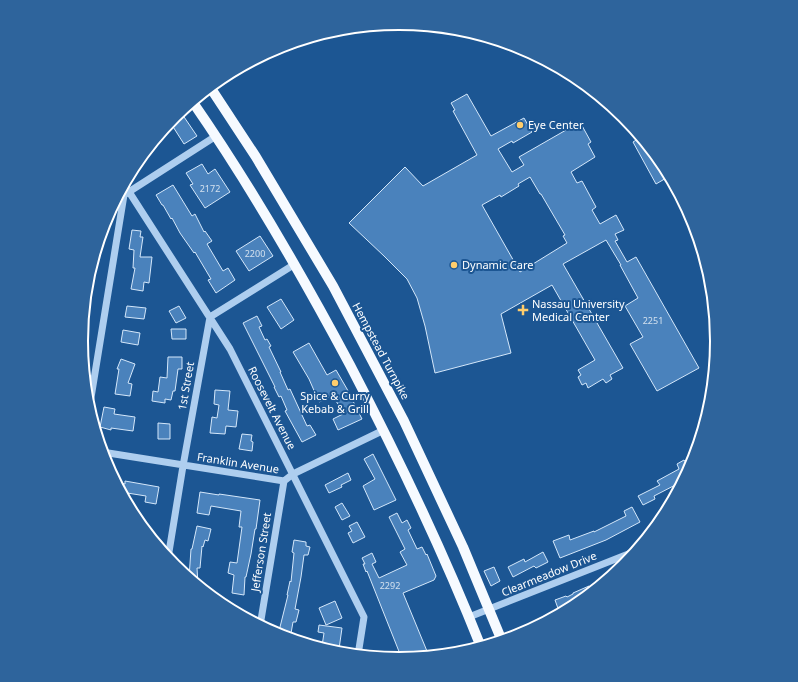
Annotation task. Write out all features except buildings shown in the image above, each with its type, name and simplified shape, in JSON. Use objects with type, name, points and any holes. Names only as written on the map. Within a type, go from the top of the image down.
[{"type":"main road","name":"Hempstead Turnpike","points":[[213,92],[256,157],[333,286],[404,421],[460,540],[500,635]]},
{"type":"main road","points":[[195,106],[240,174],[295,264],[327,322],[384,430],[443,556],[479,641]]},
{"type":"street","points":[[92,390],[124,196],[216,136]]},
{"type":"street","name":"Roosevelt Avenue","points":[[129,192],[230,349],[293,474],[364,617],[359,649]]},
{"type":"street","points":[[210,317],[295,264]]},
{"type":"street","name":"1st Street","points":[[169,551],[210,317]]},
{"type":"street","name":"Franklin Avenue","points":[[110,453],[284,481],[293,474],[384,430]]},
{"type":"street","name":"Jefferson Street","points":[[261,620],[284,481]]},
{"type":"street","name":"Clearmeadow Drive","points":[[469,617],[624,556]]},
{"type":"place","name":"Eye Center","points":[[520,125]]},
{"type":"place","name":"Dynamic Care","points":[[454,265]]},
{"type":"place","name":"Nassau University Medical Center","points":[[523,310]]},
{"type":"place","name":"Spice & Curry Kebab & Grill","points":[[335,383]]}]
